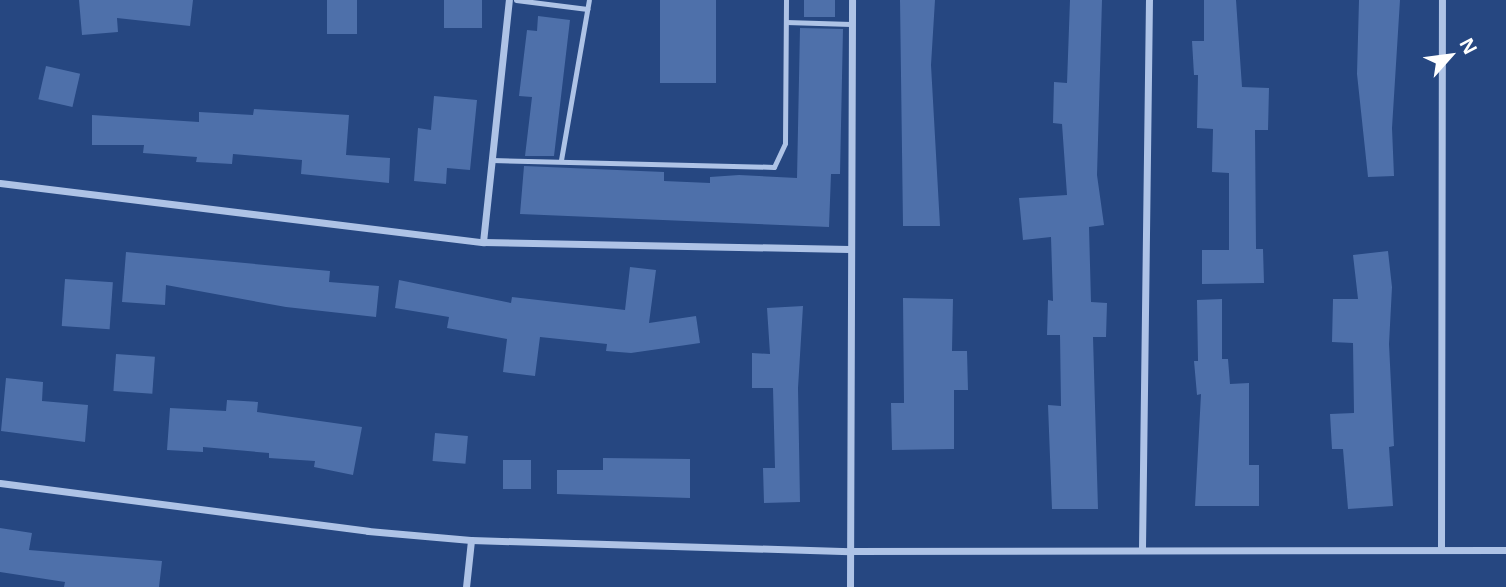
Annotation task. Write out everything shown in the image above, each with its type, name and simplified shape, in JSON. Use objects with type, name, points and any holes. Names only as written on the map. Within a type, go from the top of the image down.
[{"type":"street","points":[[483,242],[509,0]]},
{"type":"street","points":[[849,587],[852,0]]},
{"type":"street","points":[[1142,548],[1149,0]]},
{"type":"street","points":[[1441,549],[1442,0]]},
{"type":"street","points":[[0,183],[483,242],[849,249]]},
{"type":"street","points":[[0,483],[368,531],[471,540],[850,551],[1142,548],[1506,550]]},
{"type":"street","points":[[466,587],[471,540]]},
{"type":"lane","points":[[516,0],[587,9]]},
{"type":"lane","points":[[561,160],[589,0]]},
{"type":"lane","points":[[492,160],[774,167],[785,144],[786,0]]},
{"type":"lane","points":[[786,22],[851,24]]},
{"type":"building","points":[[79,0],[193,0],[190,26],[117,18],[118,32],[82,35]]},
{"type":"building","points":[[327,0],[357,0],[357,34],[327,34]]},
{"type":"building","points":[[444,0],[482,0],[482,28],[444,28]]},
{"type":"building","points":[[660,0],[716,0],[716,83],[660,83]]},
{"type":"building","points":[[804,0],[835,0],[835,17],[804,17]]},
{"type":"building","points":[[900,0],[935,0],[931,65],[940,226],[903,226]]},
{"type":"building","points":[[1070,0],[1102,0],[1097,175],[1104,225],[1089,227],[1091,302],[1107,303],[1106,337],[1093,337],[1098,509],[1052,509],[1048,405],[1061,406],[1060,335],[1047,335],[1048,300],[1053,301],[1051,237],[1023,240],[1019,198],[1067,195],[1062,124],[1053,123],[1054,82],[1067,83]]},
{"type":"building","points":[[1204,0],[1236,0],[1242,87],[1269,88],[1268,130],[1255,130],[1256,249],[1263,249],[1264,283],[1202,284],[1202,250],[1229,250],[1229,173],[1212,172],[1213,129],[1197,128],[1198,75],[1194,75],[1192,41],[1204,41]]},
{"type":"building","points":[[1359,0],[1400,0],[1392,128],[1394,176],[1368,177],[1357,74]]},
{"type":"building","points":[[538,16],[570,20],[554,156],[525,156],[532,97],[519,96],[527,30],[537,31]]},
{"type":"building","points":[[800,28],[843,29],[840,174],[831,174],[829,227],[520,214],[524,166],[664,172],[664,181],[710,183],[710,177],[739,175],[797,178]]},
{"type":"building","points":[[46,66],[80,74],[72,107],[38,99]]},
{"type":"building","points":[[434,96],[477,100],[470,170],[447,168],[446,184],[414,181],[418,128],[431,130]]},
{"type":"building","points":[[254,109],[349,115],[346,155],[390,158],[389,183],[301,174],[302,160],[233,154],[232,164],[196,162],[197,157],[143,153],[144,145],[92,145],[92,115],[199,122],[199,112],[253,115]]},
{"type":"building","points":[[1388,251],[1392,287],[1389,344],[1394,446],[1389,447],[1393,506],[1348,509],[1343,449],[1332,449],[1330,414],[1354,413],[1353,343],[1332,342],[1333,299],[1358,299],[1353,255]]},
{"type":"building","points":[[126,252],[330,271],[329,282],[379,286],[376,317],[286,307],[166,285],[165,305],[122,302]]},
{"type":"building","points":[[630,267],[656,270],[649,323],[696,316],[700,343],[631,353],[606,351],[607,344],[540,337],[535,376],[503,372],[507,339],[447,328],[449,317],[395,308],[399,280],[511,303],[512,297],[625,310]]},
{"type":"building","points":[[65,279],[113,282],[110,329],[62,326]]},
{"type":"building","points":[[903,298],[953,299],[952,351],[967,351],[968,390],[954,390],[954,449],[892,450],[891,403],[904,403]]},
{"type":"building","points":[[1222,299],[1222,359],[1228,359],[1230,384],[1249,383],[1249,465],[1259,465],[1259,506],[1195,506],[1201,394],[1197,395],[1194,361],[1198,361],[1197,300]]},
{"type":"building","points":[[803,306],[798,388],[800,502],[764,503],[763,468],[775,468],[773,388],[752,388],[752,353],[770,354],[767,308]]},
{"type":"building","points":[[116,354],[155,357],[152,394],[113,391]]},
{"type":"building","points":[[6,378],[43,382],[42,401],[88,405],[85,442],[1,431]]},
{"type":"building","points":[[227,400],[258,402],[257,412],[362,427],[353,475],[314,467],[315,461],[269,458],[269,453],[203,447],[203,452],[167,450],[170,408],[226,411]]},
{"type":"building","points":[[435,433],[468,436],[465,464],[433,461]]},
{"type":"building","points":[[603,458],[690,459],[690,498],[557,494],[557,470],[603,470]]},
{"type":"building","points":[[503,460],[531,460],[531,489],[503,489]]},
{"type":"building","points":[[0,528],[32,533],[29,550],[162,561],[159,587],[64,587],[65,582],[0,572]]}]
